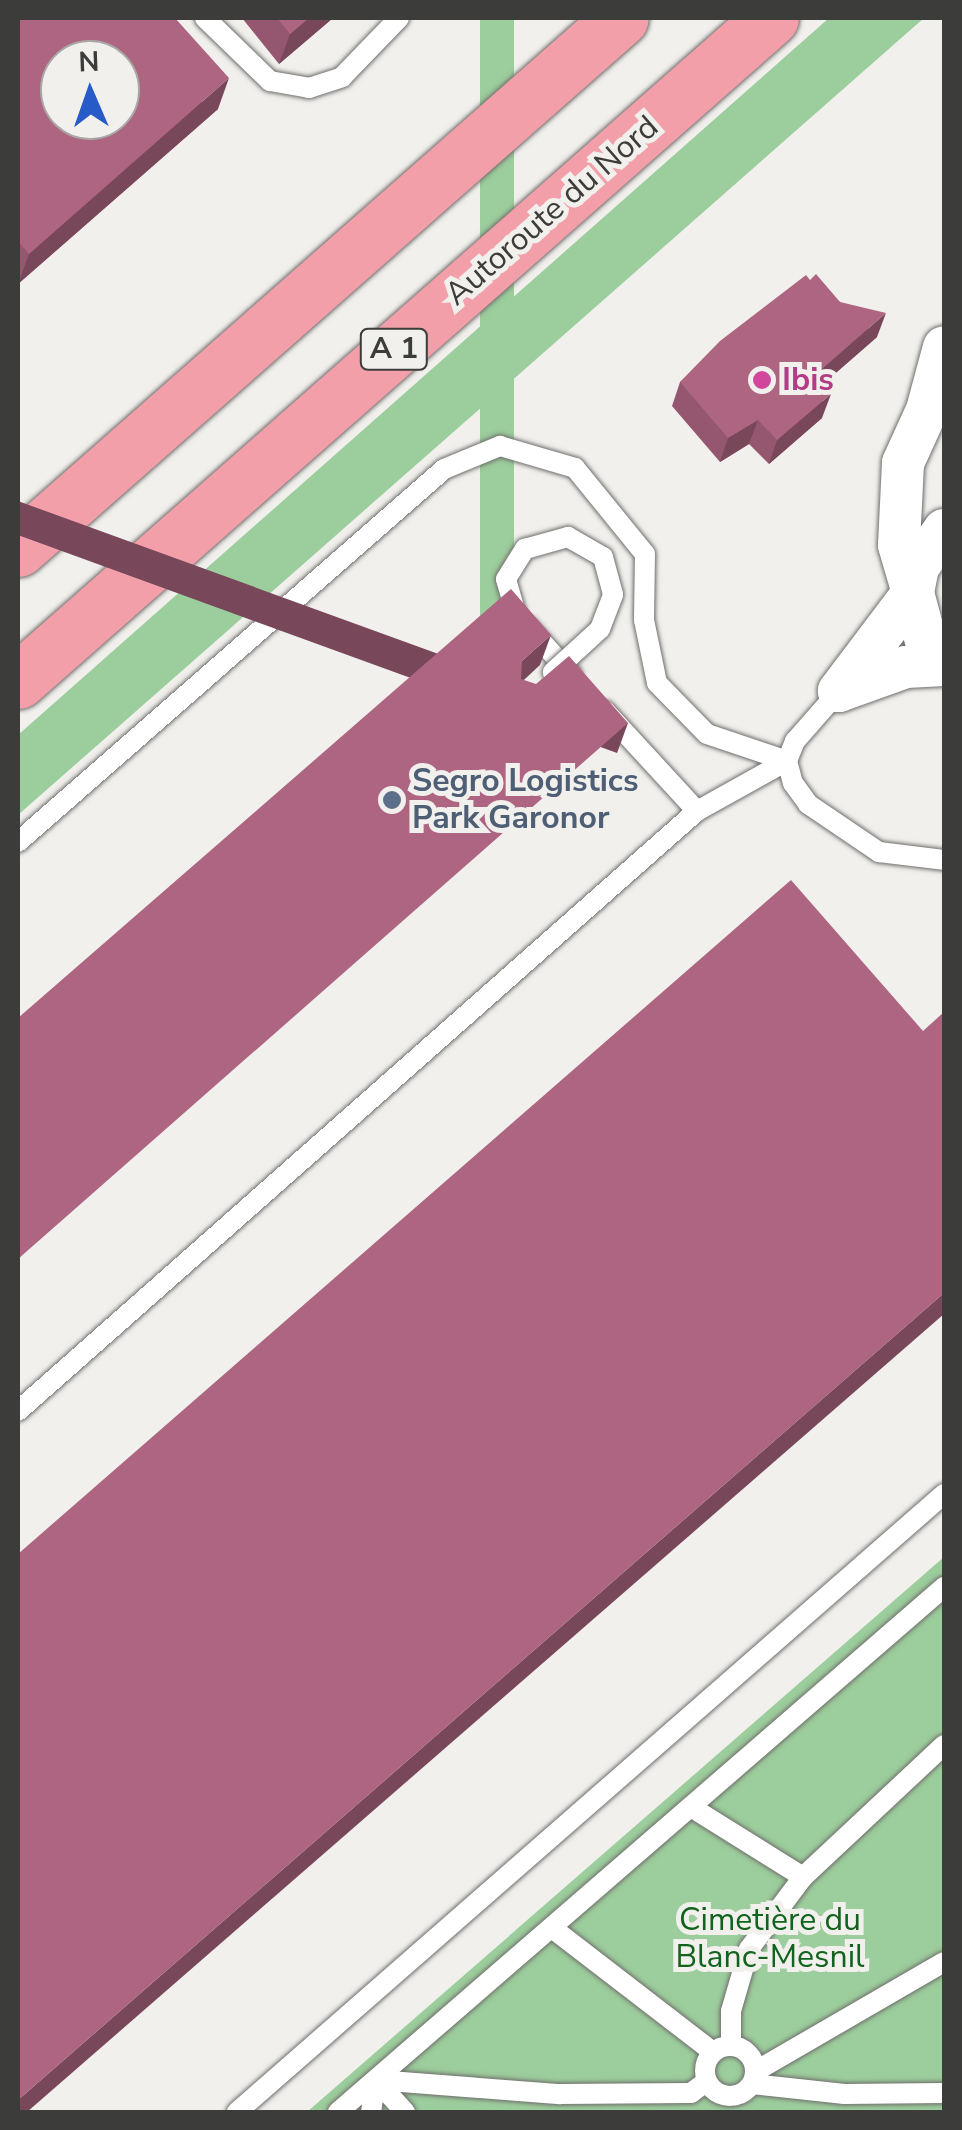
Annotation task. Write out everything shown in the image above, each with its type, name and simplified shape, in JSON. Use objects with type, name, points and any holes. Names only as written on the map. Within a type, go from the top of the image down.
[{"type":"highway","points":[[18,549],[621,18]]},
{"type":"highway","name":"Autoroute du Nord","points":[[18,681],[771,18]]},
{"type":"street","points":[[839,691],[906,667],[944,665],[916,620],[913,592],[899,545],[903,462],[928,410],[944,346]]},
{"type":"street","points":[[928,410],[944,450]]},
{"type":"street","points":[[839,691],[913,592],[918,567],[944,530]]},
{"type":"lane","points":[[205,18],[270,81],[308,88],[342,77],[400,18]]},
{"type":"lane","points":[[18,842],[444,469],[500,446],[575,468],[645,554],[644,620],[657,683],[707,734],[787,761],[808,804],[879,852],[944,860]]},
{"type":"lane","points":[[534,688],[600,629],[613,595],[603,558],[568,537],[524,548],[506,579],[516,614],[697,811]]},
{"type":"lane","points":[[18,1411],[697,811],[787,761],[813,715],[839,691]]},
{"type":"lane","points":[[237,2112],[944,1494]]},
{"type":"lane","points":[[338,2112],[944,1587]]},
{"type":"lane","points":[[707,2112],[748,1949],[803,1876],[944,1744]]},
{"type":"lane","points":[[691,1807],[803,1876]]},
{"type":"lane","points":[[552,1928],[722,2049],[744,2050],[754,2078]]},
{"type":"lane","points":[[376,2080],[560,2094],[691,2094],[712,2087],[730,2096],[944,1962]]},
{"type":"lane","points":[[754,2078],[844,2103],[944,2093]]},
{"type":"lane","points":[[371,2112],[376,2080]]},
{"type":"lane","points":[[376,2080],[405,2112]]},
{"type":"green space","points":[[480,18],[514,18],[514,636],[480,636]]},
{"type":"green space","points":[[829,18],[924,18],[18,815],[18,735]]},
{"type":"green space","name":"Cimetière du Blanc-Mesnil","points":[[944,1557],[944,2112],[307,2112]]},
{"type":"building","points":[[18,18],[175,18],[229,78],[29,254],[18,241]]},
{"type":"building","points":[[277,18],[309,18],[290,34]]},
{"type":"building","name":"Ibis","points":[[816,274],[840,302],[886,313],[815,375],[831,394],[777,440],[758,420],[728,438],[680,382],[720,341],[806,275],[810,280]]},
{"type":"building","points":[[511,589],[551,635],[522,661],[521,679],[536,684],[569,656],[628,723],[18,1259],[18,1018]]},
{"type":"building","points":[[791,880],[923,1031],[944,1012],[944,1293],[18,2100],[18,1554]]},
{"type":"place","name":"Ibis","points":[[762,380]]},
{"type":"place","name":"Segro Logistics Park Garonor","points":[[392,800]]}]
